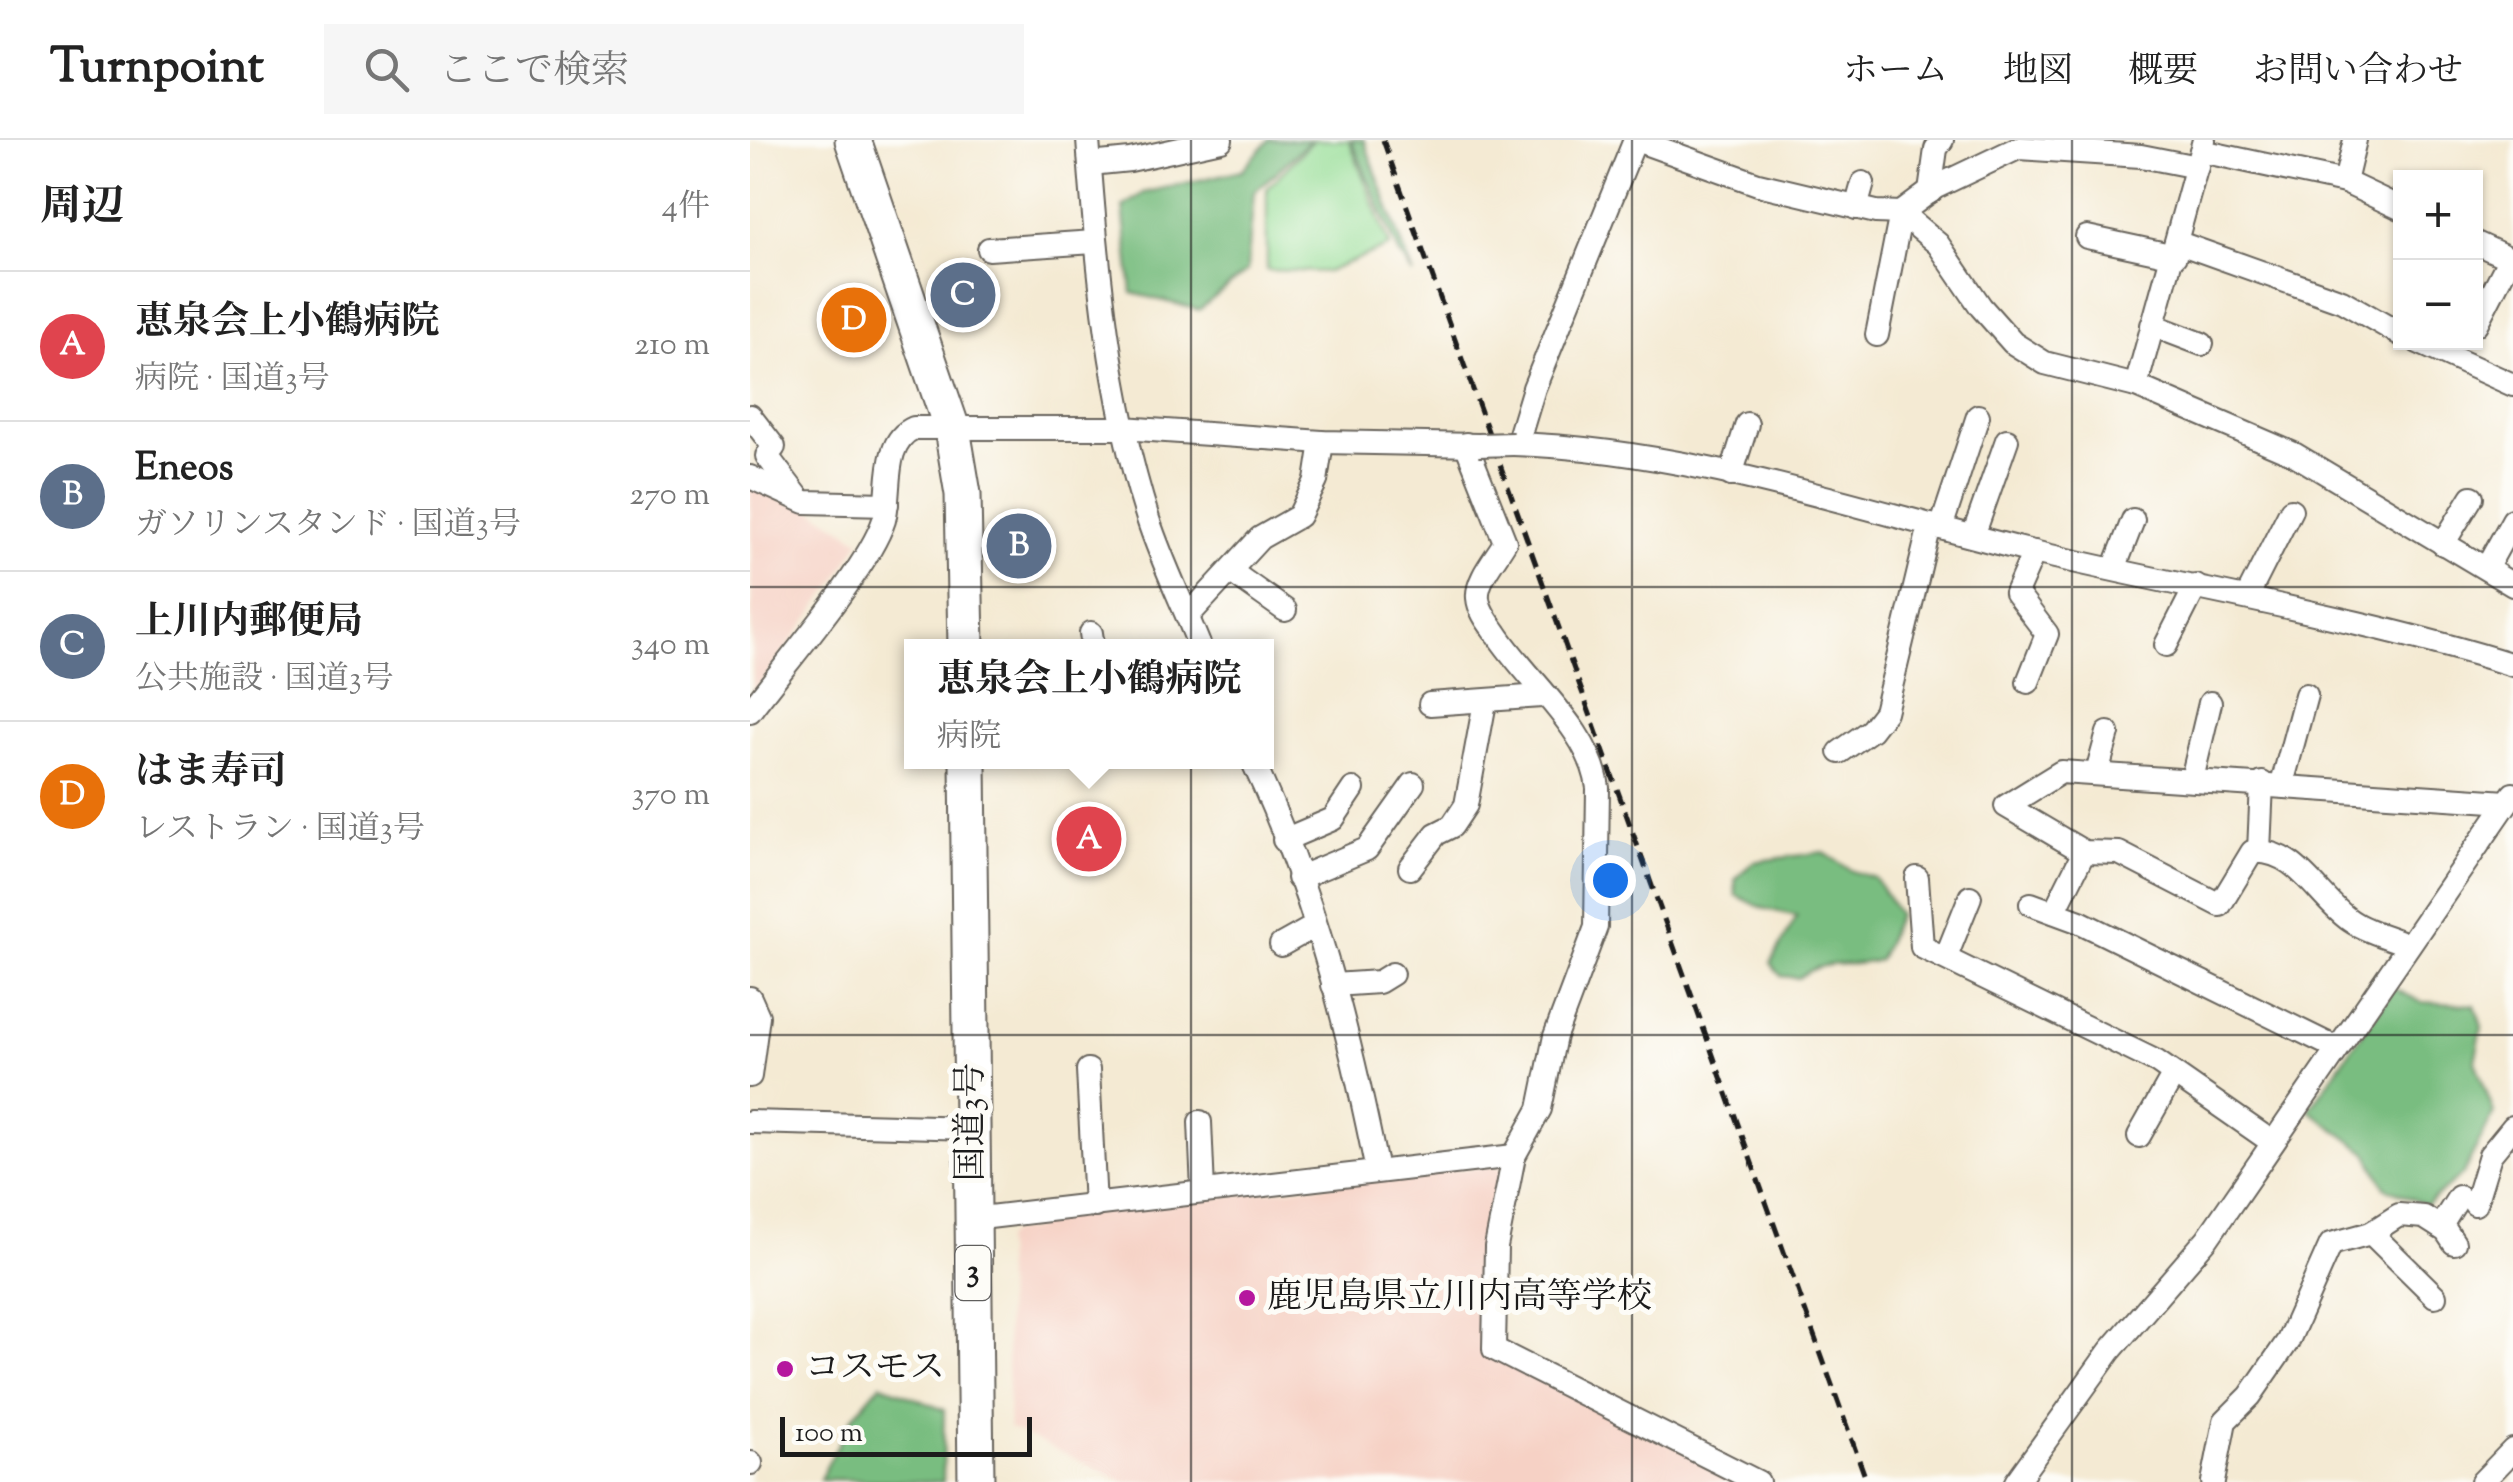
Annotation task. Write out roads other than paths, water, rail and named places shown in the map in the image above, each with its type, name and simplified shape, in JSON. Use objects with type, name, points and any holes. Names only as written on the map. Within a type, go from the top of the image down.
[{"type":"highway","points":[[853,140],[952,429],[962,494],[966,639]]},
{"type":"highway","name":"国道3号","points":[[968,769],[976,1482]]},
{"type":"street","points":[[1197,639],[1148,521],[1123,428],[1094,242],[1089,152],[1130,160],[1221,140]]},
{"type":"street","points":[[1516,444],[1534,388],[1636,140],[1758,184],[1856,208],[1901,213],[1938,244],[1981,307],[2013,343],[2045,363],[2136,386],[2294,454],[2513,586]]},
{"type":"street","points":[[1930,192],[1936,149],[1942,140]]},
{"type":"street","points":[[2345,182],[2355,140]]},
{"type":"street","points":[[1876,335],[1901,213],[1999,149],[2140,156],[2201,152],[2345,182],[2393,205]]},
{"type":"street","points":[[2136,386],[2177,250],[2201,152]]},
{"type":"street","points":[[1856,208],[1862,183]]},
{"type":"street","points":[[2087,236],[2177,250],[2342,301],[2393,330]]},
{"type":"street","points":[[989,249],[1094,242]]},
{"type":"street","points":[[2483,245],[2511,259],[2483,311]]},
{"type":"street","points":[[2152,325],[2202,344]]},
{"type":"street","points":[[2461,351],[2513,385]]},
{"type":"street","points":[[750,416],[774,447],[767,456],[800,500]]},
{"type":"street","points":[[1840,752],[1871,730],[1885,712],[1935,527],[1978,416]]},
{"type":"street","points":[[1731,475],[1748,424]]},
{"type":"street","points":[[845,503],[890,464],[907,431],[1123,428],[1322,442],[1516,444],[1652,455],[2034,552],[2400,630],[2513,664]]},
{"type":"street","points":[[1973,536],[2007,440]]},
{"type":"street","points":[[1188,616],[1260,538],[1299,516],[1316,481],[1322,442]]},
{"type":"street","points":[[1472,444],[1505,542],[1480,586],[1480,606],[1542,696],[1577,732],[1596,767],[1596,927],[1555,1036],[1540,1109],[1514,1156],[1496,1247],[1494,1349],[1758,1482]]},
{"type":"street","points":[[750,710],[859,564],[883,523],[890,464]]},
{"type":"street","points":[[750,477],[800,500],[887,504]]},
{"type":"street","points":[[2443,544],[2472,496]]},
{"type":"street","points":[[2247,597],[2290,510]]},
{"type":"street","points":[[2114,568],[2133,520]]},
{"type":"street","points":[[2487,567],[2513,520]]},
{"type":"street","points":[[2028,682],[2047,634],[2052,631],[2016,593],[2034,552]]},
{"type":"street","points":[[1230,571],[1285,610]]},
{"type":"street","points":[[2166,645],[2196,586]]},
{"type":"street","points":[[2259,851],[2272,784],[2306,695]]},
{"type":"street","points":[[1430,704],[1542,696]]},
{"type":"street","points":[[1410,868],[1466,805],[1485,702]]},
{"type":"street","points":[[2192,779],[2210,702]]},
{"type":"street","points":[[2098,774],[2108,733]]},
{"type":"street","points":[[1256,769],[1315,926],[1351,1043],[1377,1171]]},
{"type":"street","points":[[2408,944],[2354,924],[2294,865],[2259,851],[2252,852],[2220,905],[2119,853],[2084,852],[2006,806],[2061,772],[2510,798]]},
{"type":"street","points":[[1298,878],[1367,850],[1413,784]]},
{"type":"street","points":[[1284,840],[1333,818],[1354,789]]},
{"type":"street","points":[[2016,1482],[2110,1351],[2207,1239],[2510,798]]},
{"type":"street","points":[[2054,912],[2084,852]]},
{"type":"street","points":[[1918,878],[1922,947],[2174,1074],[2272,1142]]},
{"type":"street","points":[[1946,956],[1970,898]]},
{"type":"street","points":[[2031,904],[2336,1048]]},
{"type":"street","points":[[1281,945],[1315,926]]},
{"type":"street","points":[[1333,985],[1379,982],[1392,974]]},
{"type":"street","points":[[750,998],[758,1016],[750,1076]]},
{"type":"street","points":[[1088,1070],[1096,1206]]},
{"type":"street","points":[[2139,1136],[2174,1074]]},
{"type":"street","points":[[750,1122],[972,1128]]},
{"type":"street","points":[[1200,1122],[1203,1191]]},
{"type":"street","points":[[2213,1482],[2225,1421],[2250,1396],[2288,1341],[2320,1259],[2330,1244],[2371,1232],[2398,1214],[2424,1217],[2447,1235],[2490,1156],[2513,1127]]},
{"type":"street","points":[[972,1219],[1514,1156]]},
{"type":"street","points":[[2371,1232],[2435,1296]]},
{"type":"street","points":[[2482,1482],[2513,1450]]},
{"type":"railway","points":[[1383,140],[1867,1482]]},
{"type":"place","name":"上川内郵便局","points":[[963,295]]},
{"type":"place","name":"はま寿司","points":[[854,320]]},
{"type":"place","name":"Eneos","points":[[1019,546]]},
{"type":"place","name":"恵泉会上小鶴病院","points":[[1089,839]]},
{"type":"place","name":"鹿児島県立川内高等学校","points":[[1247,1298]]},
{"type":"place","name":"コスモス","points":[[785,1369]]}]
